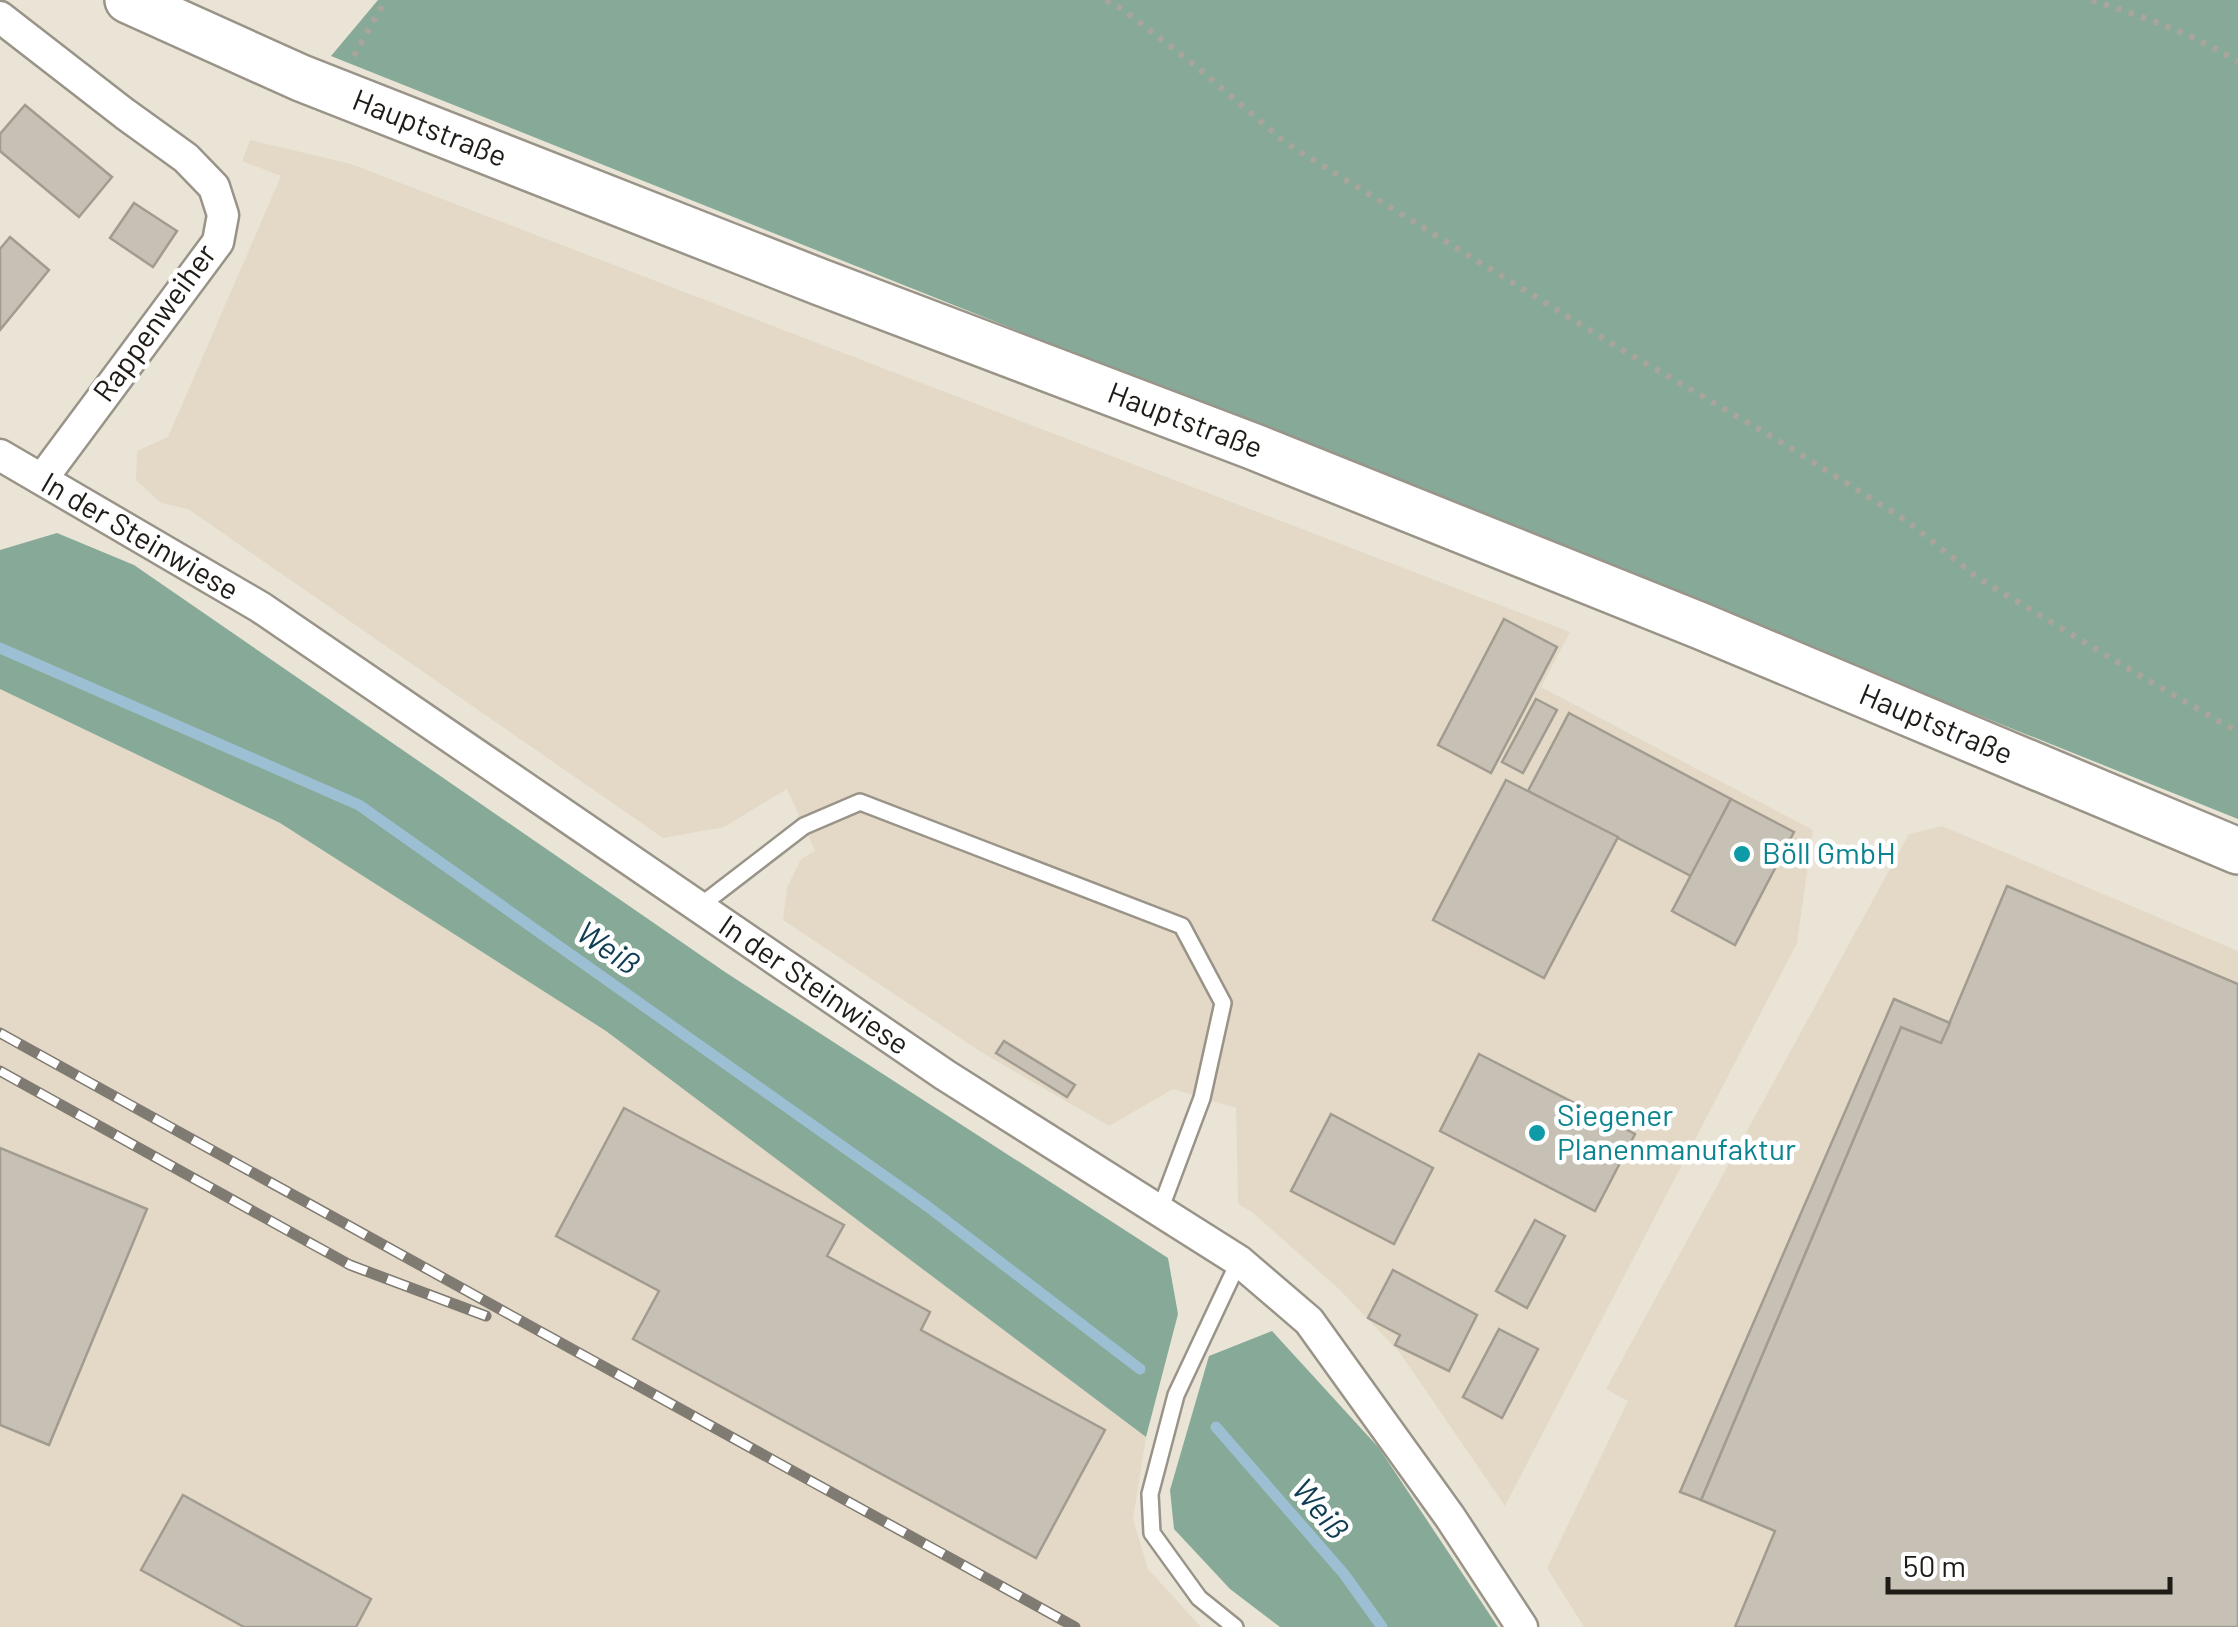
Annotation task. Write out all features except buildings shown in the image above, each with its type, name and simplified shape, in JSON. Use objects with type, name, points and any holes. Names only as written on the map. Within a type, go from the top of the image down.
[{"type":"main road","name":"Hauptstraße","points":[[128,0],[336,92],[1270,453],[1701,626],[2238,850]]},
{"type":"street","name":"Rappenweiher","points":[[0,16],[186,158],[214,187],[223,215],[218,242],[42,479]]},
{"type":"street","name":"In der Steinwiese","points":[[0,456],[260,607],[946,1075],[1239,1261],[1309,1320],[1450,1517],[1522,1627]]},
{"type":"lane","points":[[700,906],[804,826],[860,802],[1182,926],[1223,1003],[1202,1098],[1160,1210]]},
{"type":"lane","points":[[1235,1627],[1199,1598],[1152,1534],[1150,1494],[1176,1395],[1239,1261]]},
{"type":"path","points":[[336,92],[385,0]]},
{"type":"path","points":[[1106,0],[1192,64],[1286,143],[1609,342],[1776,439],[1906,521],[1978,578],[2238,732]]},
{"type":"path","points":[[2092,0],[2159,22],[2238,62]]},
{"type":"shaded area","points":[[250,140],[351,164],[1570,632],[1541,687],[1813,830],[1797,943],[1505,1506],[1400,1353],[1339,1289],[1238,1204],[1236,1108],[1173,1089],[1109,1126],[981,1052],[783,920],[787,887],[801,859],[815,851],[787,789],[724,827],[663,838],[188,509],[161,503],[136,480],[137,451],[168,437],[281,176],[242,161]]},
{"type":"shaded area","points":[[0,689],[280,823],[606,1031],[1146,1437],[1133,1519],[1148,1569],[1201,1627],[0,1627]]},
{"type":"shaded area","points":[[1942,826],[2238,951],[2238,1627],[1584,1627],[1547,1568],[1628,1401],[1606,1389],[1909,834]]},
{"type":"green space","points":[[378,0],[2238,0],[2238,819],[331,56]]},
{"type":"green space","points":[[57,533],[134,565],[725,972],[1168,1258],[1178,1314],[1146,1437],[606,1031],[280,823],[0,689],[0,550]]},
{"type":"green space","points":[[1272,1331],[1379,1448],[1498,1627],[1280,1627],[1230,1589],[1174,1529],[1170,1490],[1209,1356]]},
{"type":"waterway","name":"Weiß","points":[[0,648],[359,805],[927,1206],[1140,1369]]},
{"type":"waterway","name":"Weiß","points":[[1216,1427],[1344,1574],[1382,1627]]},
{"type":"railway","points":[[0,1033],[1075,1627]]},
{"type":"railway","points":[[0,1071],[350,1265],[486,1316]]},
{"type":"place","name":"Böll GmbH","points":[[1742,854]]},
{"type":"place","name":"Siegener Planenmanufaktur","points":[[1537,1133]]}]
